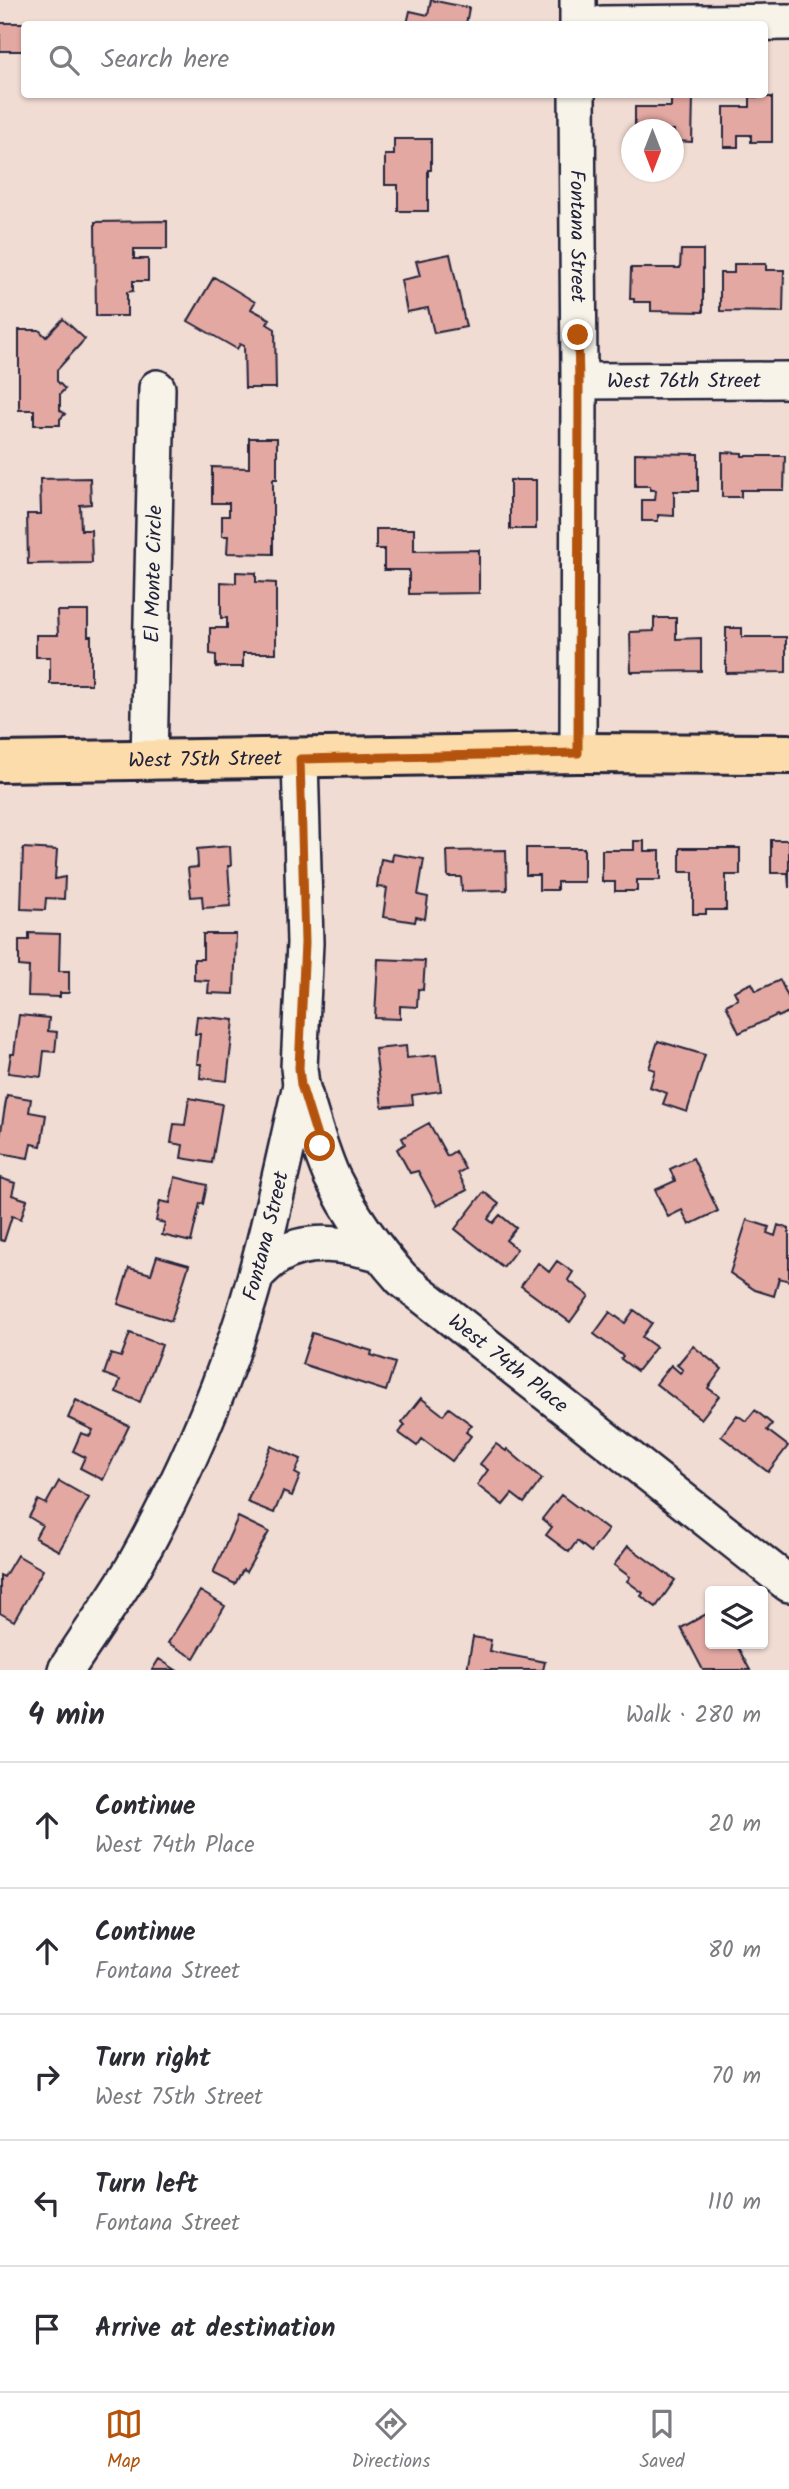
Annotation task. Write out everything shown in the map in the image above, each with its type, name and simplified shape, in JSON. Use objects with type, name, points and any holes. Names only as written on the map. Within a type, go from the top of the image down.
[{"type":"main road","name":"West 75th Street","points":[[0,762],[578,753],[789,754]]},
{"type":"street","points":[[578,0],[578,21]]},
{"type":"street","points":[[768,22],[789,22]]},
{"type":"street","name":"Fontana Street","points":[[577,98],[578,753]]},
{"type":"street","name":"West 76th Street","points":[[579,381],[789,380]]},
{"type":"street","name":"El Monte Circle","points":[[149,761],[157,388]]},
{"type":"street","name":"Fontana Street","points":[[66,1670],[132,1569],[172,1494],[216,1394],[257,1274],[272,1217],[301,1085],[299,1068],[305,943],[300,759]]},
{"type":"street","name":"West 74th Place","points":[[301,1085],[332,1176],[359,1224],[379,1253],[402,1279],[789,1583]]},
{"type":"street","points":[[257,1274],[279,1255],[309,1245],[343,1244],[379,1253]]},
{"type":"building","points":[[431,0],[469,8],[467,21],[408,21],[410,11],[428,15]]},
{"type":"building","points":[[0,23],[21,23],[21,51],[0,51]]},
{"type":"building","points":[[772,97],[772,142],[751,142],[751,135],[738,135],[738,147],[724,147],[724,107],[750,107],[750,98]]},
{"type":"building","points":[[671,98],[693,98],[692,142],[684,142],[684,119],[635,119],[635,107],[671,107]]},
{"type":"building","points":[[394,139],[431,139],[428,211],[398,211],[398,185],[385,185],[385,155],[394,155]]},
{"type":"building","points":[[167,221],[167,249],[134,249],[134,259],[148,259],[148,281],[133,281],[133,291],[127,292],[127,316],[96,316],[95,222]]},
{"type":"building","points":[[681,250],[703,250],[703,312],[651,311],[651,302],[634,302],[634,299],[630,299],[631,268],[680,268]]},
{"type":"building","points":[[450,254],[466,327],[434,333],[428,308],[407,312],[401,280],[420,276],[416,261]]},
{"type":"building","points":[[734,264],[766,264],[766,270],[784,270],[783,312],[720,311],[720,273],[734,273]]},
{"type":"building","points":[[214,277],[255,302],[251,309],[270,319],[267,324],[275,329],[276,388],[245,388],[244,346],[240,344],[237,349],[188,321]]},
{"type":"building","points":[[63,319],[85,339],[57,370],[57,381],[65,389],[60,394],[60,410],[65,414],[60,419],[60,425],[34,425],[34,410],[19,410],[19,330],[39,330],[46,337]]},
{"type":"building","points":[[249,438],[277,438],[277,479],[273,479],[273,554],[227,553],[228,536],[222,536],[222,516],[229,516],[229,503],[212,503],[212,467],[249,468]]},
{"type":"building","points":[[722,452],[742,453],[742,456],[785,456],[784,490],[741,490],[741,497],[722,497]]},
{"type":"building","points":[[635,453],[698,454],[698,491],[674,491],[674,516],[658,515],[658,521],[642,521],[642,500],[655,500],[656,490],[650,490],[650,486],[635,486]]},
{"type":"building","points":[[90,478],[91,504],[80,505],[81,530],[91,530],[92,563],[28,564],[27,514],[41,514],[40,479]]},
{"type":"building","points":[[510,480],[536,480],[536,529],[510,529]]},
{"type":"building","points":[[376,529],[414,529],[414,551],[479,550],[479,593],[409,594],[409,570],[384,570],[384,549],[376,549]]},
{"type":"building","points":[[236,572],[256,573],[256,582],[276,583],[276,653],[243,653],[243,667],[216,667],[216,655],[210,654],[210,628],[227,628],[227,618],[221,618],[221,582],[236,583]]},
{"type":"building","points":[[57,611],[88,611],[91,684],[50,684],[50,657],[36,657],[36,635],[58,635]]},
{"type":"building","points":[[654,618],[676,618],[676,639],[701,638],[701,671],[631,672],[630,632],[654,631]]},
{"type":"building","points":[[726,628],[742,628],[742,637],[786,637],[786,672],[726,673]]},
{"type":"building","points":[[771,840],[789,840],[789,888],[788,873],[771,873]]},
{"type":"building","points":[[634,841],[644,841],[644,851],[660,851],[660,880],[637,880],[637,891],[615,891],[615,882],[602,882],[602,850],[634,850]]},
{"type":"building","points":[[230,846],[231,866],[228,866],[231,906],[203,908],[202,896],[191,897],[188,868],[198,867],[197,849]]},
{"type":"building","points":[[23,848],[57,850],[55,879],[65,877],[64,899],[46,898],[45,910],[21,909]]},
{"type":"building","points":[[526,848],[584,848],[584,882],[557,882],[557,890],[539,890],[539,875],[526,875]]},
{"type":"building","points":[[680,848],[740,848],[740,875],[726,875],[726,910],[706,910],[706,914],[693,914],[693,872],[680,872]]},
{"type":"building","points":[[506,850],[507,890],[462,891],[461,877],[448,877],[447,851]]},
{"type":"building","points":[[393,854],[424,859],[418,895],[428,897],[425,919],[416,917],[415,922],[383,917],[387,888],[377,887],[381,859],[392,861]]},
{"type":"building","points":[[29,933],[60,934],[59,971],[69,971],[69,993],[60,993],[60,997],[28,996],[29,967],[19,966],[19,940],[29,940]]},
{"type":"building","points":[[203,934],[236,934],[234,994],[208,993],[209,981],[194,980],[194,959],[203,959]]},
{"type":"building","points":[[378,959],[425,961],[423,990],[418,989],[417,1007],[400,1006],[400,1019],[375,1018]]},
{"type":"building","points":[[780,980],[789,999],[789,1012],[739,1033],[726,1005],[738,999],[734,991],[752,983],[756,991]]},
{"type":"building","points":[[19,1015],[49,1018],[48,1031],[57,1032],[55,1052],[44,1051],[41,1077],[8,1073],[11,1054],[14,1054]]},
{"type":"building","points":[[197,1016],[234,1020],[227,1081],[200,1078],[201,1064],[197,1064],[200,1034],[195,1034]]},
{"type":"building","points":[[658,1041],[705,1055],[687,1112],[663,1104],[667,1093],[650,1087],[655,1070],[649,1068]]},
{"type":"building","points":[[406,1046],[407,1058],[436,1055],[441,1091],[412,1095],[413,1104],[382,1107],[375,1049]]},
{"type":"building","points":[[7,1095],[31,1099],[29,1112],[46,1115],[41,1146],[31,1144],[28,1158],[0,1153]]},
{"type":"building","points":[[189,1098],[222,1104],[212,1163],[181,1158],[183,1145],[171,1143],[174,1124],[185,1125]]},
{"type":"building","points":[[429,1123],[447,1156],[455,1151],[465,1169],[458,1173],[467,1190],[437,1206],[418,1171],[410,1173],[397,1149],[405,1144],[402,1138]]},
{"type":"building","points":[[693,1158],[718,1211],[689,1225],[682,1210],[668,1217],[655,1190],[675,1181],[670,1169]]},
{"type":"building","points":[[175,1177],[207,1185],[191,1242],[162,1235],[165,1223],[156,1221],[160,1201],[170,1203]]},
{"type":"building","points":[[0,1178],[15,1183],[12,1195],[27,1200],[21,1219],[12,1216],[4,1241],[0,1240]]},
{"type":"building","points":[[484,1192],[499,1204],[488,1219],[493,1223],[500,1215],[516,1228],[506,1240],[517,1249],[503,1267],[455,1229]]},
{"type":"building","points":[[747,1220],[769,1227],[767,1233],[775,1236],[778,1225],[789,1229],[789,1281],[779,1278],[774,1296],[755,1290],[730,1273]]},
{"type":"building","points":[[157,1256],[189,1265],[171,1321],[118,1304],[129,1268],[151,1274]]},
{"type":"building","points":[[557,1261],[573,1272],[568,1280],[589,1296],[570,1322],[521,1286],[538,1263],[549,1272]]},
{"type":"building","points":[[634,1310],[652,1323],[642,1337],[656,1347],[637,1371],[621,1359],[623,1356],[594,1334],[610,1312],[625,1323]]},
{"type":"building","points":[[130,1333],[162,1345],[140,1402],[116,1392],[120,1380],[104,1374],[111,1354],[121,1357]]},
{"type":"building","points":[[312,1333],[372,1351],[371,1355],[395,1363],[386,1391],[302,1364]]},
{"type":"building","points":[[693,1346],[722,1369],[708,1388],[719,1396],[701,1419],[656,1384],[671,1365],[680,1373],[683,1370],[677,1365]]},
{"type":"building","points":[[421,1398],[443,1415],[449,1408],[472,1425],[466,1432],[471,1436],[452,1461],[422,1439],[417,1446],[399,1433],[405,1425],[402,1422]]},
{"type":"building","points":[[76,1400],[129,1426],[103,1480],[80,1468],[85,1457],[73,1451],[81,1433],[90,1436],[93,1430],[68,1418]]},
{"type":"building","points":[[755,1410],[772,1424],[767,1430],[788,1446],[768,1472],[721,1436],[737,1415],[746,1421]]},
{"type":"building","points":[[496,1444],[506,1451],[507,1449],[542,1479],[524,1503],[512,1494],[503,1505],[477,1485],[488,1470],[480,1464]]},
{"type":"building","points":[[271,1446],[301,1459],[295,1473],[300,1476],[292,1496],[283,1492],[274,1513],[247,1502]]},
{"type":"building","points":[[59,1481],[89,1498],[59,1551],[35,1538],[42,1525],[29,1517],[38,1500],[46,1504]]},
{"type":"building","points":[[561,1495],[608,1530],[591,1552],[577,1541],[569,1552],[546,1535],[552,1527],[542,1519]]},
{"type":"building","points":[[238,1517],[269,1532],[246,1572],[243,1570],[235,1584],[213,1573]]},
{"type":"building","points":[[628,1546],[675,1580],[656,1607],[627,1581],[630,1577],[614,1565]]},
{"type":"building","points":[[17,1555],[43,1570],[14,1621],[0,1613],[0,1575],[4,1577]]},
{"type":"building","points":[[200,1591],[225,1606],[194,1658],[168,1643]]},
{"type":"building","points":[[705,1615],[705,1649],[739,1649],[750,1670],[703,1670],[681,1628]]},
{"type":"building","points":[[473,1637],[491,1640],[489,1651],[545,1662],[543,1670],[467,1670]]},
{"type":"building","points":[[159,1659],[176,1670],[152,1670]]},
{"type":"route","points":[[320,1146],[301,1085],[299,1068],[305,943],[300,759],[578,753],[578,335]]}]
